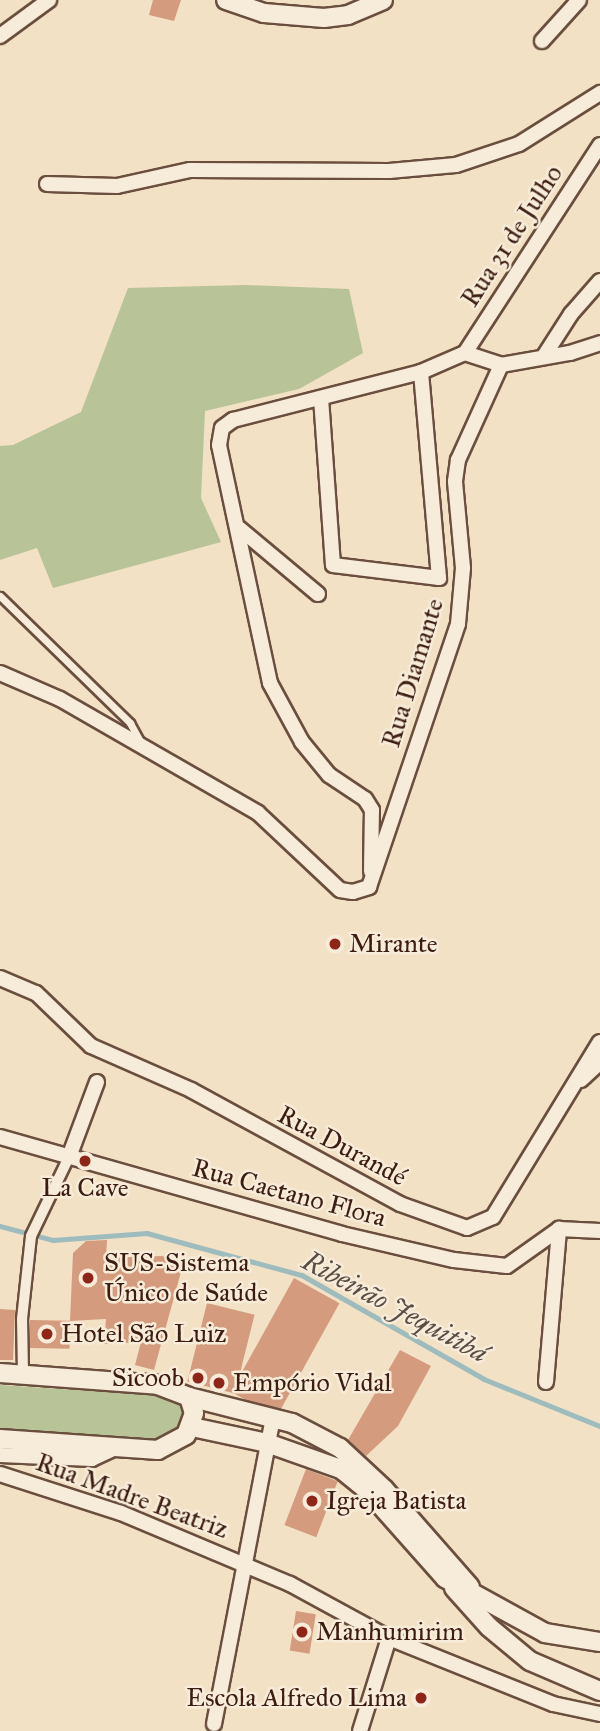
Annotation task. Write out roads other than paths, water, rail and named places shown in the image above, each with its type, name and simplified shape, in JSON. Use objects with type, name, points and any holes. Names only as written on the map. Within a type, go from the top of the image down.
[{"type":"street","points":[[0,36],[49,0]]},
{"type":"street","points":[[226,0],[264,13],[314,18],[348,15],[383,0]]},
{"type":"street","points":[[541,41],[579,0]]},
{"type":"street","points":[[47,184],[117,186],[190,170],[389,171],[456,165],[519,144],[600,93]]},
{"type":"street","name":"Rua 31 de Julho","points":[[465,353],[600,145]]},
{"type":"street","points":[[544,356],[571,314],[600,281]]},
{"type":"street","points":[[0,673],[60,699],[147,752],[258,813],[329,881],[353,892],[369,887],[372,810],[365,799],[329,775],[283,713],[270,683],[239,528],[221,472],[222,428],[233,420],[421,372],[465,353],[500,365],[600,343]]},
{"type":"street","name":"Rua Diamante","points":[[369,887],[458,624],[463,568],[455,481],[458,460],[500,365]]},
{"type":"street","points":[[321,398],[333,565],[439,578],[421,372]]},
{"type":"street","points":[[239,528],[318,594]]},
{"type":"street","name":"Rua Durandé","points":[[0,978],[36,993],[91,1046],[191,1090],[400,1205],[467,1228],[493,1217],[579,1082],[600,1042]]},
{"type":"street","points":[[579,1082],[600,1062]]},
{"type":"street","points":[[23,1374],[22,1319],[31,1236],[69,1157],[97,1082]]},
{"type":"street","name":"Rua Caetano Flora","points":[[0,1137],[342,1234],[477,1263],[507,1266],[559,1229]]},
{"type":"street","points":[[546,1382],[559,1229],[600,1231]]},
{"type":"street","points":[[0,1373],[128,1382],[183,1394],[304,1428],[340,1448],[363,1466],[489,1627],[530,1661],[600,1691]]},
{"type":"street","points":[[183,1394],[192,1427]]},
{"type":"street","points":[[214,1724],[272,1418]]},
{"type":"street","points":[[192,1427],[267,1443],[331,1465],[368,1491],[449,1573],[479,1597],[545,1633],[600,1642]]},
{"type":"street","points":[[0,1439],[119,1447],[167,1447],[192,1427]]},
{"type":"street","points":[[0,1455],[92,1459],[119,1447]]},
{"type":"street","points":[[331,1465],[340,1448]]},
{"type":"street","name":"Rua Madre Beatriz","points":[[0,1474],[108,1508],[246,1565],[389,1637],[553,1704],[600,1714]]},
{"type":"street","points":[[360,1731],[389,1637]]},
{"type":"lane","points":[[0,596],[130,723],[147,752]]},
{"type":"waterway","name":"Ribeirão Jequitibá","points":[[0,1226],[53,1240],[147,1233],[302,1275],[484,1379],[600,1426]]},
{"type":"place","name":"Mirante","points":[[335,944]]},
{"type":"place","name":"La Cave","points":[[85,1161]]},
{"type":"place","name":"SUS-Sistema Único de Saúde","points":[[88,1278]]},
{"type":"place","name":"Hotel São Luiz","points":[[47,1334]]},
{"type":"place","name":"Sicoob","points":[[198,1378]]},
{"type":"place","name":"Empório Vidal","points":[[219,1383]]},
{"type":"place","name":"Igreja Batista","points":[[312,1501]]},
{"type":"place","name":"Manhumirim","points":[[302,1632]]},
{"type":"place","name":"Escola Alfredo Lima","points":[[421,1698]]}]
